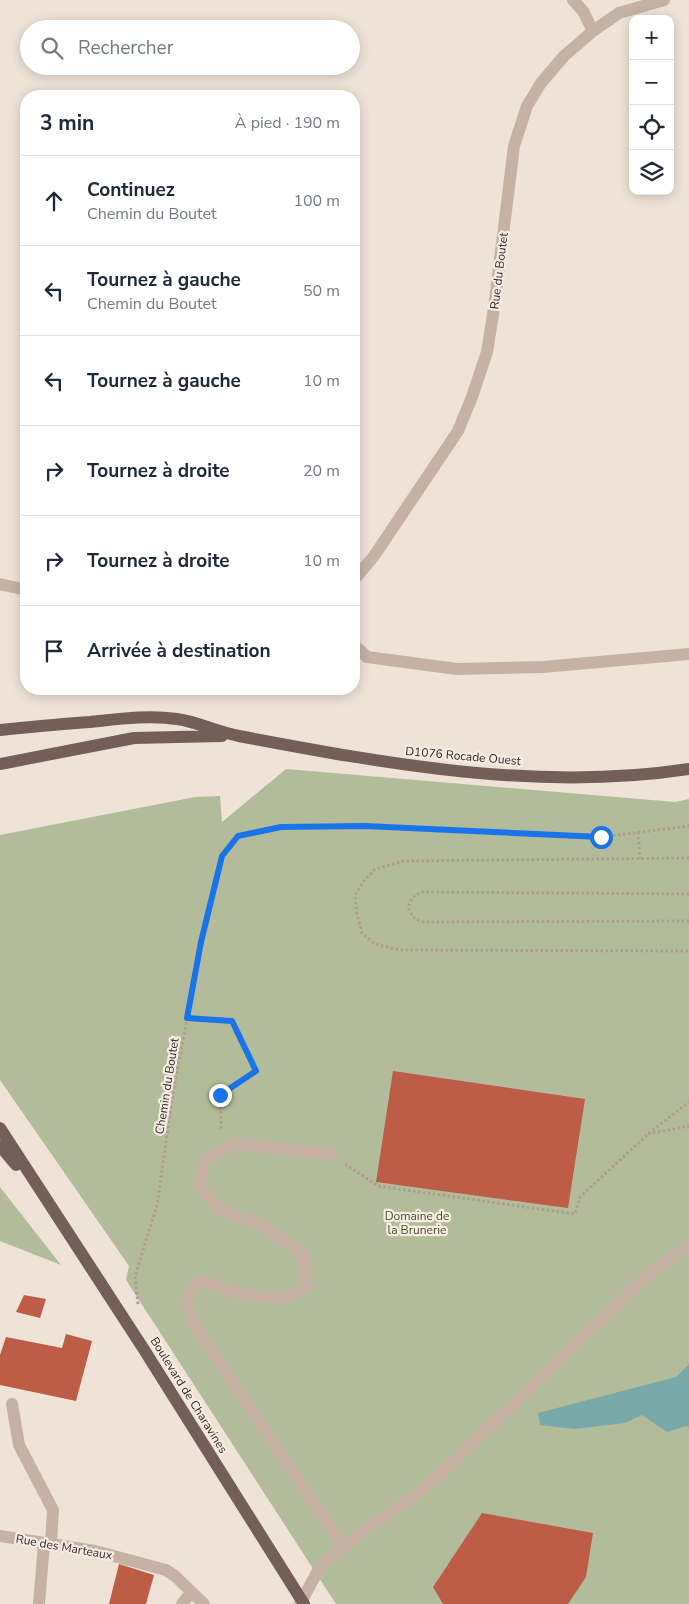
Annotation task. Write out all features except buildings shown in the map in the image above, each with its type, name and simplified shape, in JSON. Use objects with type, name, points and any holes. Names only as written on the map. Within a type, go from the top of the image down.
[{"type":"main road","name":"D1076 Rocade Ouest","points":[[0,730],[132,718],[178,719],[237,736],[380,762],[465,773],[581,778],[655,774],[689,769]]},
{"type":"main road","name":"D1076 Rocade Ouest","points":[[0,764],[134,738],[237,736]]},
{"type":"main road","name":"Boulevard de Charavines","points":[[0,1128],[143,1348],[302,1603]]},
{"type":"main road","name":"Boulevard de Charavines","points":[[0,1146],[48,1202]]},
{"type":"street","points":[[573,0],[583,11],[593,31]]},
{"type":"street","name":"Rue du Boutet","points":[[360,573],[374,556],[458,431],[472,397],[487,352],[514,146],[527,106],[541,82],[564,56],[593,31],[619,13],[664,0]]},
{"type":"street","points":[[0,584],[20,589]]},
{"type":"street","points":[[360,651],[367,658],[457,669],[543,666],[689,654]]},
{"type":"street","points":[[330,1154],[234,1144],[205,1160],[199,1186],[220,1210],[263,1226],[303,1254],[307,1287],[283,1299],[242,1294],[200,1281],[186,1297],[193,1322],[344,1547]]},
{"type":"street","points":[[302,1603],[321,1565],[424,1489],[650,1273],[689,1245]]},
{"type":"street","points":[[12,1404],[19,1445],[53,1510],[39,1604]]},
{"type":"street","name":"Rue des Marteaux","points":[[0,1536],[95,1551],[166,1570],[175,1576],[204,1604]]},
{"type":"street","points":[[182,1604],[191,1592]]},
{"type":"path","name":"Chemin du Boutet","points":[[138,1312],[134,1276],[157,1205],[173,1094],[201,942],[222,856],[238,836],[281,827],[365,826],[601,837],[689,826]]},
{"type":"path","points":[[638,832],[640,859]]},
{"type":"path","points":[[689,858],[404,862],[375,869],[355,895],[362,933],[375,944],[400,950],[689,951]]},
{"type":"path","points":[[689,894],[421,892],[412,898],[408,908],[413,917],[422,922],[689,922]]},
{"type":"path","points":[[187,1018],[232,1021],[256,1071],[220,1095],[221,1151]]},
{"type":"path","points":[[330,1154],[378,1186],[574,1214],[580,1197],[648,1134],[689,1102]]},
{"type":"path","points":[[648,1134],[689,1126]]},
{"type":"green space","name":"Domaine de la Brunerie","points":[[286,769],[675,802],[689,799],[689,1604],[336,1604],[126,1280],[129,1266],[0,1080],[0,835],[195,797],[220,796],[222,822]]},
{"type":"green space","points":[[0,1187],[61,1265],[0,1241]]},
{"type":"water","points":[[689,1364],[689,1427],[686,1426],[667,1432],[642,1415],[625,1423],[575,1429],[540,1425],[538,1413],[676,1377]]},
{"type":"route","points":[[220,1095],[256,1071],[232,1021],[187,1018],[201,942],[222,856],[238,836],[281,827],[365,826],[601,837]]}]
